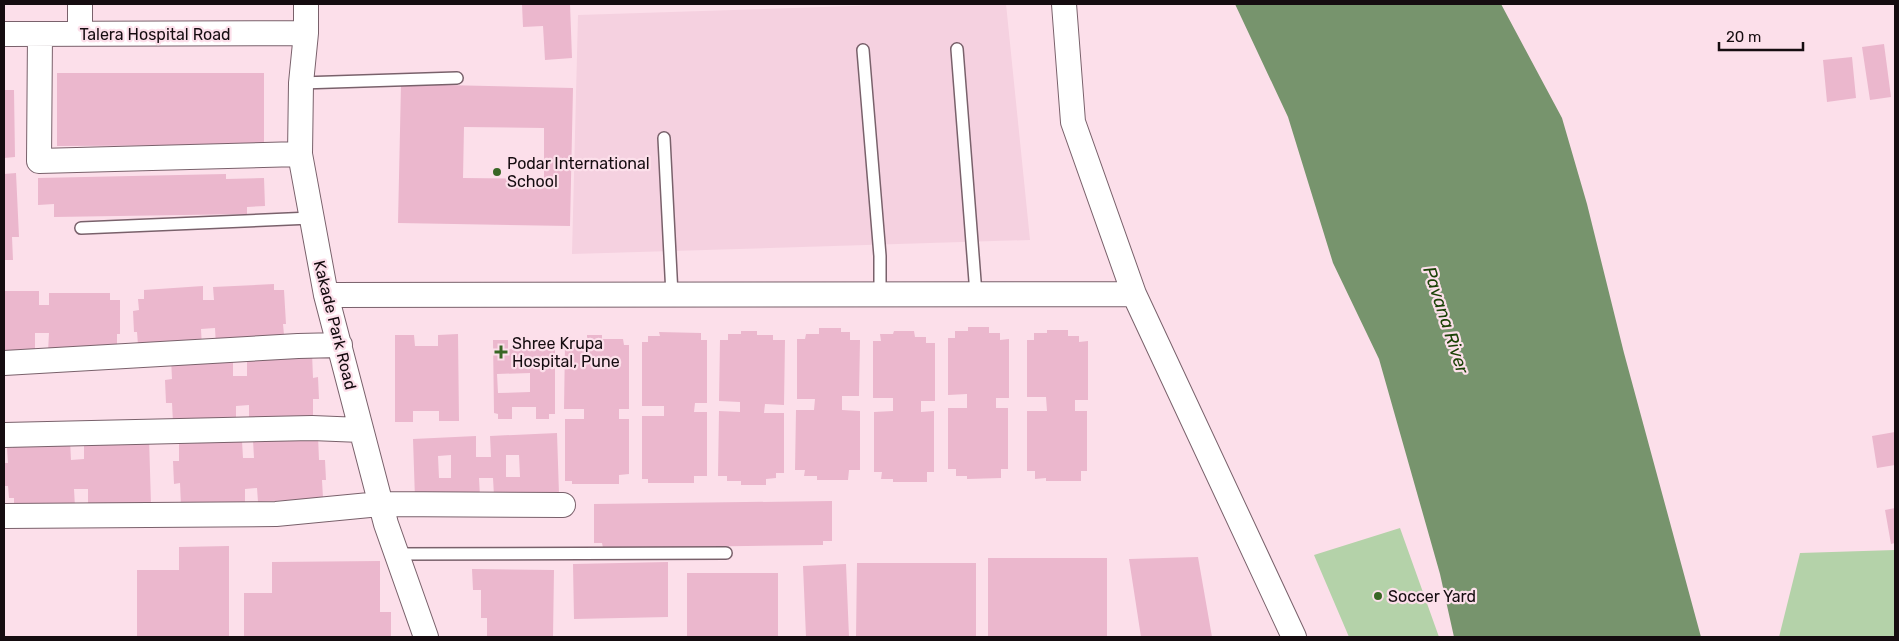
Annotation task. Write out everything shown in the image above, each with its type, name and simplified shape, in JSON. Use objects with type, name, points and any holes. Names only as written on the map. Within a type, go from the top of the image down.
[{"type":"street","points":[[80,4],[80,34]]},
{"type":"street","name":"Kakade Park Road","points":[[306,4],[306,33],[301,83],[300,154],[311,218],[326,295],[380,504],[426,637]]},
{"type":"street","points":[[1064,4],[1073,122],[1134,294],[1294,637]]},
{"type":"street","name":"Talera Hospital Road","points":[[4,34],[306,33]]},
{"type":"street","points":[[40,34],[39,161],[300,154]]},
{"type":"street","points":[[326,295],[1134,294]]},
{"type":"street","points":[[4,363],[340,345]]},
{"type":"street","points":[[4,435],[312,428],[361,430]]},
{"type":"street","points":[[4,516],[276,514],[380,504],[562,505]]},
{"type":"lane","points":[[956,48],[976,294]]},
{"type":"lane","points":[[862,50],[880,256],[880,294]]},
{"type":"lane","points":[[301,83],[457,78]]},
{"type":"lane","points":[[664,138],[672,295]]},
{"type":"lane","points":[[80,228],[311,218]]},
{"type":"lane","points":[[396,554],[726,553]]},
{"type":"shaded area","points":[[913,4],[1006,4],[1030,240],[572,254],[578,15]]},
{"type":"shaded area","name":"Soccer Yard","points":[[1400,528],[1439,637],[1349,637],[1314,555]]},
{"type":"shaded area","points":[[1895,550],[1895,637],[1779,637],[1800,553]]},
{"type":"water","name":"Pavana River","points":[[1235,4],[1501,4],[1562,118],[1587,204],[1624,353],[1701,637],[1454,637],[1440,574],[1379,359],[1333,263],[1288,117]]},
{"type":"building","points":[[522,4],[570,4],[572,58],[545,60],[543,26],[523,27]]},
{"type":"building","points":[[1884,44],[1891,97],[1870,100],[1862,47]]},
{"type":"building","points":[[1852,57],[1856,98],[1827,102],[1823,60]]},
{"type":"building","points":[[57,73],[264,73],[264,145],[57,146]]},
{"type":"building","points":[[401,84],[573,88],[570,226],[398,223]],"holes":[[[464,127],[544,128],[544,179],[463,178]]]},
{"type":"building","points":[[4,90],[14,90],[15,157],[4,158]]},
{"type":"building","points":[[16,173],[19,237],[12,237],[13,260],[4,260],[4,174]]},
{"type":"building","points":[[226,174],[226,179],[264,178],[265,206],[247,207],[247,214],[54,217],[54,204],[38,205],[38,178]]},
{"type":"building","points":[[274,284],[274,290],[284,290],[286,324],[283,324],[284,335],[216,347],[215,328],[201,329],[202,348],[138,345],[137,332],[134,332],[133,311],[139,310],[138,299],[144,299],[144,290],[203,286],[203,300],[214,300],[213,287]]},
{"type":"building","points":[[4,291],[39,291],[39,305],[49,305],[49,293],[110,293],[110,300],[120,300],[120,334],[117,334],[117,346],[48,352],[49,333],[35,333],[35,352],[4,352]]},
{"type":"building","points":[[968,327],[989,327],[989,333],[1000,333],[1000,340],[1009,339],[1009,398],[996,398],[996,408],[1008,408],[1008,469],[1001,469],[1001,478],[967,479],[967,476],[956,476],[956,469],[948,469],[948,408],[967,408],[967,394],[948,395],[948,338],[955,338],[955,331],[968,331]]},
{"type":"building","points":[[819,328],[841,328],[841,332],[850,332],[850,340],[860,340],[859,396],[842,396],[842,410],[860,411],[860,470],[849,470],[848,480],[817,480],[817,476],[804,476],[805,470],[795,470],[796,410],[814,410],[815,399],[797,399],[797,339],[805,339],[806,334],[819,334]]},
{"type":"building","points":[[1047,330],[1068,330],[1068,336],[1079,336],[1079,342],[1088,341],[1088,400],[1075,400],[1075,411],[1087,411],[1087,471],[1081,471],[1081,481],[1046,481],[1046,478],[1035,479],[1035,471],[1027,471],[1027,411],[1047,411],[1046,397],[1027,397],[1027,340],[1034,340],[1034,333],[1047,333]]},
{"type":"building","points":[[741,331],[757,331],[757,335],[773,335],[773,340],[785,340],[784,405],[765,404],[764,413],[784,413],[784,473],[776,473],[776,478],[766,479],[766,485],[741,485],[741,481],[727,481],[727,476],[718,476],[719,411],[740,412],[740,402],[719,401],[720,340],[728,340],[728,334],[741,334]]},
{"type":"building","points":[[894,331],[914,331],[915,337],[926,337],[926,343],[935,343],[935,401],[921,401],[921,412],[934,411],[934,472],[927,472],[927,482],[893,482],[893,479],[881,479],[882,472],[874,472],[874,412],[893,411],[893,398],[873,398],[873,341],[881,341],[880,334],[893,334]]},
{"type":"building","points":[[659,332],[701,333],[701,340],[707,340],[707,403],[695,403],[694,412],[707,412],[707,476],[694,476],[694,483],[648,483],[648,479],[642,479],[642,416],[664,416],[664,406],[642,406],[642,342],[648,342],[648,336],[660,336]]},
{"type":"building","points":[[458,334],[459,421],[439,421],[439,411],[413,411],[413,422],[395,422],[395,335],[414,335],[415,346],[438,346],[438,335]]},
{"type":"building","points":[[587,335],[602,335],[602,339],[623,339],[624,345],[629,345],[629,409],[619,409],[619,419],[629,419],[629,474],[619,475],[619,484],[572,484],[572,481],[565,481],[565,419],[584,419],[584,409],[564,409],[565,344],[576,344],[576,339],[587,340]]},
{"type":"building","points":[[493,340],[508,340],[508,349],[540,348],[540,340],[555,340],[555,414],[549,414],[549,419],[536,419],[536,407],[512,407],[512,419],[498,419],[498,414],[494,413]],"holes":[[[530,373],[530,392],[498,393],[497,374]]]},
{"type":"building","points":[[312,353],[313,378],[318,377],[319,399],[313,399],[313,418],[249,420],[249,405],[236,406],[236,421],[173,423],[172,403],[166,403],[165,380],[172,379],[171,358],[233,355],[233,376],[247,376],[247,355]]},
{"type":"building","points":[[1895,432],[1895,465],[1877,468],[1872,436]]},
{"type":"building","points":[[557,433],[559,494],[494,496],[493,478],[479,478],[480,497],[415,499],[413,439],[476,436],[476,457],[491,457],[490,436]],"holes":[[[451,455],[451,478],[439,478],[438,456]],[[506,455],[519,455],[520,477],[506,477]]]},
{"type":"building","points":[[318,436],[319,460],[325,460],[326,480],[322,480],[323,498],[258,502],[257,488],[245,489],[245,503],[181,506],[180,483],[174,484],[173,461],[179,461],[179,444],[242,441],[243,458],[254,458],[253,440]]},
{"type":"building","points":[[149,437],[151,505],[88,507],[88,489],[74,489],[75,507],[21,509],[21,504],[14,504],[14,498],[9,498],[8,486],[4,486],[4,463],[8,463],[7,448],[13,448],[13,442],[70,440],[71,460],[84,459],[84,439]]},
{"type":"building","points":[[832,501],[832,541],[823,541],[823,545],[603,548],[602,543],[594,543],[594,504]]},
{"type":"building","points":[[1895,508],[1895,543],[1891,544],[1885,510]]},
{"type":"building","points":[[229,546],[229,637],[137,637],[137,570],[179,570],[179,547]]},
{"type":"building","points":[[1198,557],[1212,637],[1141,637],[1129,559]]},
{"type":"building","points":[[988,558],[1107,558],[1107,637],[988,637]]},
{"type":"building","points":[[380,561],[380,612],[391,612],[391,637],[244,637],[244,593],[272,593],[272,562]]},
{"type":"building","points":[[668,562],[668,617],[574,619],[573,564]]},
{"type":"building","points":[[857,563],[976,563],[976,637],[856,637]]},
{"type":"building","points":[[846,564],[849,637],[806,637],[803,566]]},
{"type":"building","points":[[472,569],[554,570],[553,637],[487,637],[487,618],[481,618],[481,590],[473,590]]},
{"type":"building","points":[[687,573],[778,573],[778,637],[687,637]]},
{"type":"place","name":"Podar International School","points":[[497,172]]},
{"type":"place","name":"Shree Krupa Hospital, Pune","points":[[501,352]]},
{"type":"place","name":"Soccer Yard","points":[[1378,596]]}]
